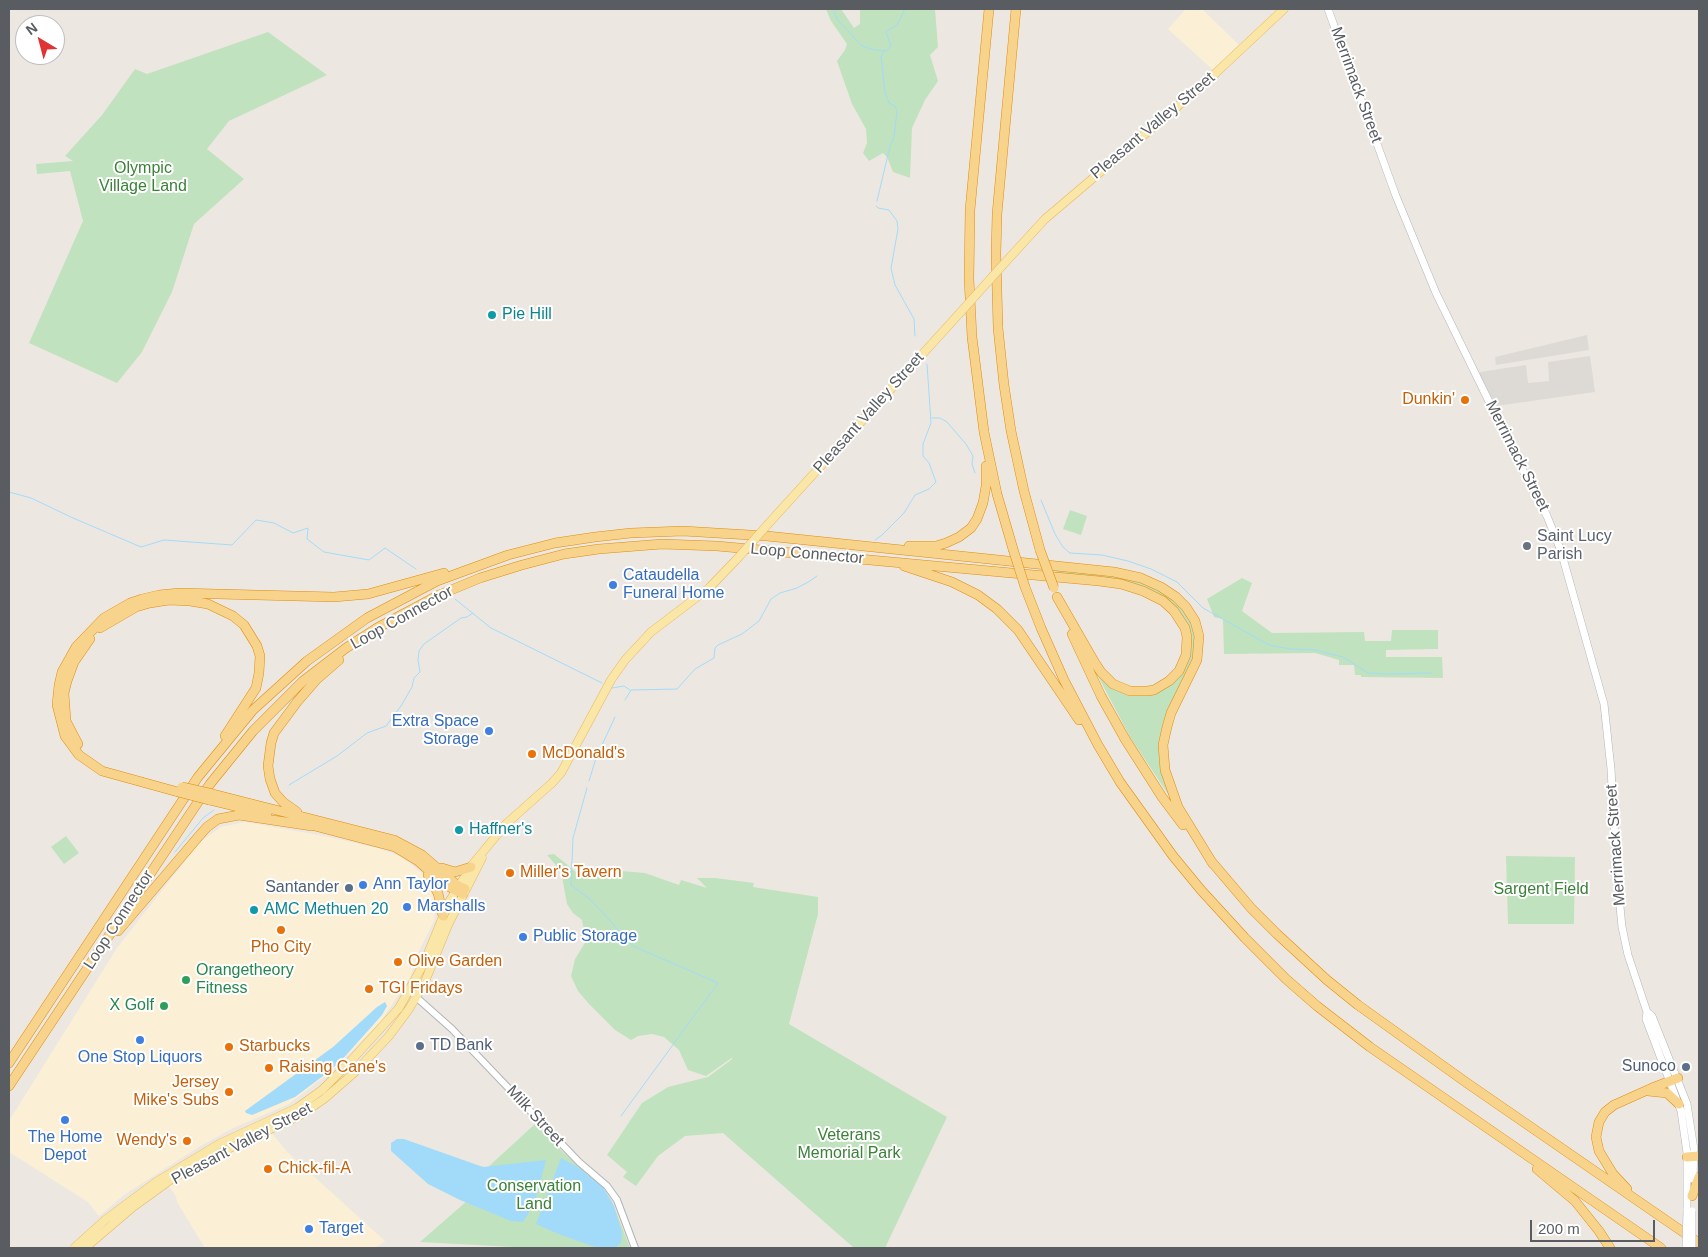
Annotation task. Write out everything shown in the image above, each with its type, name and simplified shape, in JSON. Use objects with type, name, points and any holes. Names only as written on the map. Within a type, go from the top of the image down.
[{"type":"highway","points":[[826,543],[936,546],[950,542],[963,535],[977,519],[985,495],[987,478],[984,432],[972,337],[969,269],[970,210],[989,9]]},
{"type":"highway","points":[[1016,9],[997,214],[998,328],[1004,385],[1011,431],[1024,491],[1040,550],[1089,670],[1125,739],[1162,797],[1213,864],[1271,928],[1342,992],[1391,1030],[1696,1243]]},
{"type":"highway","points":[[984,432],[995,484],[1013,549],[1041,628],[1064,680],[1120,782],[1172,856],[1216,908],[1263,957],[1317,1006],[1356,1037],[1661,1248]]},
{"type":"highway","name":"Loop Connector","points":[[9,1063],[207,764],[257,706],[307,660],[367,618],[429,584],[490,561],[555,543],[631,533],[683,531],[826,543]]},
{"type":"highway","points":[[826,543],[1114,572],[1152,582],[1176,597],[1186,607],[1195,621],[1199,636],[1198,654],[1191,675],[1171,713],[1165,736],[1163,757],[1170,787],[1178,807],[1213,864]]},
{"type":"highway","name":"Loop Connector","points":[[9,1086],[210,784],[253,731],[303,681],[346,648],[381,625],[439,594],[474,580],[564,554],[599,549],[662,544],[718,546],[887,561]]},
{"type":"highway","points":[[460,890],[444,884],[402,850],[387,844],[312,826],[180,789],[102,771],[79,755],[66,736],[57,705],[62,672],[76,647],[104,618],[142,599],[179,593],[334,597],[368,594],[490,561]]},
{"type":"highway","points":[[887,561],[952,582],[978,595],[998,609],[1018,630],[1084,728],[1098,745]]},
{"type":"highway","points":[[887,561],[1108,582],[1143,591],[1163,602],[1174,611],[1185,628],[1188,646],[1179,671],[1170,682],[1154,690],[1130,691],[1113,684],[1095,663],[1058,597]]},
{"type":"highway","points":[[180,789],[108,767],[91,758],[73,738],[65,716],[66,680],[77,657],[100,629],[136,608],[150,603],[169,600],[190,600],[208,604],[233,616],[247,629],[254,639],[260,656],[256,688],[207,764]]},
{"type":"highway","points":[[307,817],[292,810],[275,793],[268,766],[268,753],[274,733],[297,702],[317,680],[381,625]]},
{"type":"highway","points":[[211,797],[307,817],[394,840],[422,855],[437,866],[460,890]]},
{"type":"highway","points":[[94,959],[199,836],[218,819],[239,815],[312,826]]},
{"type":"highway","points":[[419,862],[434,885],[440,902],[442,916]]},
{"type":"highway","points":[[437,866],[455,872],[471,867]]},
{"type":"highway","points":[[1635,1199],[1613,1174],[1599,1152],[1596,1137],[1599,1122],[1609,1108],[1674,1079]]},
{"type":"highway","points":[[1647,1091],[1663,1092],[1679,1104]]},
{"type":"highway","points":[[1516,1148],[1538,1170],[1575,1200],[1610,1248]]},
{"type":"highway","points":[[1692,1196],[1699,1177]]},
{"type":"main road","name":"Pleasant Valley Street","points":[[85,1248],[133,1207],[173,1178],[201,1162],[299,1116],[312,1108],[355,1072],[389,1036],[416,998],[431,968],[460,890],[471,867],[506,824],[560,774],[611,680],[637,645],[651,632],[709,588],[737,559],[1045,219],[1204,84],[1284,9]]},
{"type":"main road","name":"Merrimack Street","points":[[1328,9],[1396,196],[1436,291],[1520,466],[1547,516],[1561,549],[1607,719],[1622,927],[1628,955],[1647,1012],[1646,1018],[1674,1079]]},
{"type":"main road","name":"Pleasant Valley Street","points":[[74,1248],[116,1212],[175,1169],[218,1144],[283,1116],[311,1099],[332,1081],[399,1008],[424,963],[442,916],[488,845]]},
{"type":"main road","points":[[1674,1079],[1685,1131],[1694,1157],[1686,1248]]},
{"type":"main road","points":[[1674,1079],[1687,1104],[1694,1157],[1690,1210],[1696,1243]]},
{"type":"street","name":"Milk Street","points":[[410,990],[416,998],[444,1021],[565,1148],[607,1186],[617,1200],[635,1248]]},
{"type":"street","points":[[405,996],[416,998]]},
{"type":"shaded area","points":[[1186,9],[1202,9],[1240,46],[1213,70],[1168,29]]},
{"type":"shaded area","points":[[1587,335],[1589,350],[1496,365],[1495,357]]},
{"type":"shaded area","points":[[1590,356],[1595,392],[1496,406],[1479,374],[1480,372],[1526,365],[1528,383],[1549,381],[1548,362]]},
{"type":"shaded area","points":[[245,822],[324,836],[377,848],[402,857],[425,876],[436,902],[434,921],[418,953],[410,978],[381,1021],[334,1069],[289,1104],[231,1129],[197,1148],[124,1195],[99,1216],[88,1202],[9,1152],[9,1121],[117,948],[200,842],[221,827]]},
{"type":"shaded area","points":[[270,1131],[288,1153],[385,1241],[375,1248],[205,1248],[168,1185],[182,1175]]},
{"type":"green space","points":[[826,9],[841,9],[854,28],[860,24],[860,9],[935,9],[938,47],[930,55],[938,81],[925,100],[912,128],[910,178],[893,172],[887,157],[883,153],[869,161],[863,153],[867,143],[866,129],[852,104],[837,61],[847,44],[831,21]]},
{"type":"green space","name":"Olympic Village Land","points":[[268,32],[327,75],[229,121],[207,149],[244,179],[194,224],[172,292],[142,352],[117,383],[29,343],[83,221],[70,171],[37,174],[36,164],[73,161],[65,156],[102,115],[135,69],[147,74]]},
{"type":"green space","points":[[1070,510],[1087,516],[1081,535],[1063,529]]},
{"type":"green space","points":[[1053,567],[1125,575],[1165,591],[1189,616],[1196,642],[1194,657],[1169,712],[1164,779],[1170,797],[1130,737],[1089,659],[1102,678],[1143,693],[1177,675],[1188,633],[1151,591],[1056,574]]},
{"type":"green space","points":[[1242,578],[1252,583],[1242,611],[1272,633],[1364,632],[1365,641],[1391,641],[1392,630],[1438,630],[1438,649],[1386,650],[1386,657],[1442,657],[1443,678],[1361,677],[1361,675],[1355,675],[1354,665],[1339,665],[1339,660],[1315,653],[1224,654],[1223,619],[1214,617],[1207,599]]},
{"type":"green space","points":[[66,836],[79,853],[64,864],[51,847]]},
{"type":"green space","name":"Veterans Memorial Park","points":[[554,854],[576,872],[593,868],[605,875],[621,871],[645,873],[679,885],[681,880],[707,888],[697,878],[715,878],[754,883],[753,887],[818,897],[818,914],[789,1024],[947,1117],[885,1248],[854,1248],[723,1133],[685,1136],[658,1156],[636,1186],[623,1177],[627,1172],[607,1155],[642,1103],[668,1087],[708,1077],[733,1057],[706,1076],[688,1070],[679,1050],[664,1037],[652,1034],[638,1036],[631,1040],[615,1030],[589,1004],[578,991],[571,976],[575,959],[586,941],[582,920],[573,913],[567,904],[561,871],[547,855]]},
{"type":"green space","name":"Sargent Field","points":[[1506,856],[1575,857],[1574,924],[1508,924]]},
{"type":"green space","name":"Conservation Land","points":[[535,1124],[603,1188],[612,1201],[630,1248],[532,1248],[420,1242],[468,1200],[472,1164],[487,1168]]},
{"type":"water","points":[[385,1002],[387,1006],[382,1015],[340,1062],[323,1076],[295,1097],[252,1115],[246,1113],[245,1111],[333,1047]]},
{"type":"water","points":[[397,1139],[404,1139],[483,1167],[546,1160],[534,1205],[523,1222],[511,1221],[460,1200],[428,1184],[391,1151],[391,1143]]},
{"type":"water","points":[[561,1158],[578,1167],[603,1187],[614,1206],[622,1233],[621,1243],[615,1248],[601,1248],[589,1245],[536,1224]]},
{"type":"waterway","points":[[833,9],[837,19],[862,46],[886,51],[891,46],[886,32],[897,25],[905,9]]},
{"type":"waterway","points":[[877,201],[890,146],[894,137],[897,111],[895,106],[889,103],[885,92],[881,57],[884,51]]},
{"type":"waterway","points":[[876,206],[889,210],[897,221],[898,229],[891,268],[895,285],[914,319],[915,336]]},
{"type":"waterway","points":[[875,540],[904,513],[915,495],[929,489],[936,482],[929,463],[923,456],[923,444],[931,423],[927,364]]},
{"type":"waterway","points":[[932,418],[940,418],[947,422],[966,444],[973,456],[972,464],[975,473]]},
{"type":"waterway","points":[[9,492],[31,498],[141,547],[164,540],[232,545],[256,520],[274,523],[293,533],[308,528],[307,539],[324,552],[369,560],[385,548],[416,569]]},
{"type":"waterway","points":[[1041,500],[1055,534],[1063,547],[1070,553],[1102,555],[1151,569],[1177,582],[1203,608],[1269,645],[1290,649],[1315,650],[1343,657],[1368,673],[1431,673]]},
{"type":"waterway","points":[[625,700],[631,690],[677,689],[695,669],[714,658],[715,648],[718,645],[742,634],[759,621],[771,599],[780,593],[797,588],[817,576]]},
{"type":"waterway","points":[[455,599],[491,628],[602,683]]},
{"type":"waterway","points":[[289,785],[337,756],[367,733],[386,726],[401,706],[412,687],[414,678],[420,672],[419,651],[424,644],[461,618],[473,613]]},
{"type":"waterway","points":[[612,688],[624,686],[630,690]]},
{"type":"waterway","points":[[589,781],[596,758],[615,717]]},
{"type":"waterway","points":[[587,788],[573,838],[571,885],[591,900],[633,946],[718,983],[621,1116]]},
{"type":"waterway","points":[[175,852],[203,818],[214,810]]},
{"type":"place","name":"Pie Hill","points":[[492,315]]},
{"type":"place","name":"Dunkin'","points":[[1465,400]]},
{"type":"place","name":"Saint Lucy Parish","points":[[1527,546]]},
{"type":"place","name":"Cataudella Funeral Home","points":[[613,585]]},
{"type":"place","name":"Extra Space Storage","points":[[489,731]]},
{"type":"place","name":"McDonald's","points":[[532,754]]},
{"type":"place","name":"Haffner's","points":[[459,830]]},
{"type":"place","name":"Miller's Tavern","points":[[510,873]]},
{"type":"place","name":"Ann Taylor","points":[[363,885]]},
{"type":"place","name":"Santander","points":[[349,888]]},
{"type":"place","name":"Marshalls","points":[[407,907]]},
{"type":"place","name":"AMC Methuen 20","points":[[254,910]]},
{"type":"place","name":"Pho City","points":[[281,930]]},
{"type":"place","name":"Public Storage","points":[[523,937]]},
{"type":"place","name":"Olive Garden","points":[[398,962]]},
{"type":"place","name":"Orangetheory Fitness","points":[[186,980]]},
{"type":"place","name":"TGI Fridays","points":[[369,989]]},
{"type":"place","name":"X Golf","points":[[164,1006]]},
{"type":"place","name":"One Stop Liquors","points":[[140,1040]]},
{"type":"place","name":"TD Bank","points":[[420,1046]]},
{"type":"place","name":"Starbucks","points":[[229,1047]]},
{"type":"place","name":"Sunoco","points":[[1686,1067]]},
{"type":"place","name":"Raising Cane's","points":[[269,1068]]},
{"type":"place","name":"Jersey Mike's Subs","points":[[229,1092]]},
{"type":"place","name":"The Home Depot","points":[[65,1120]]},
{"type":"place","name":"Wendy's","points":[[187,1141]]},
{"type":"place","name":"Chick-fil-A","points":[[268,1169]]},
{"type":"place","name":"Target","points":[[309,1229]]}]
